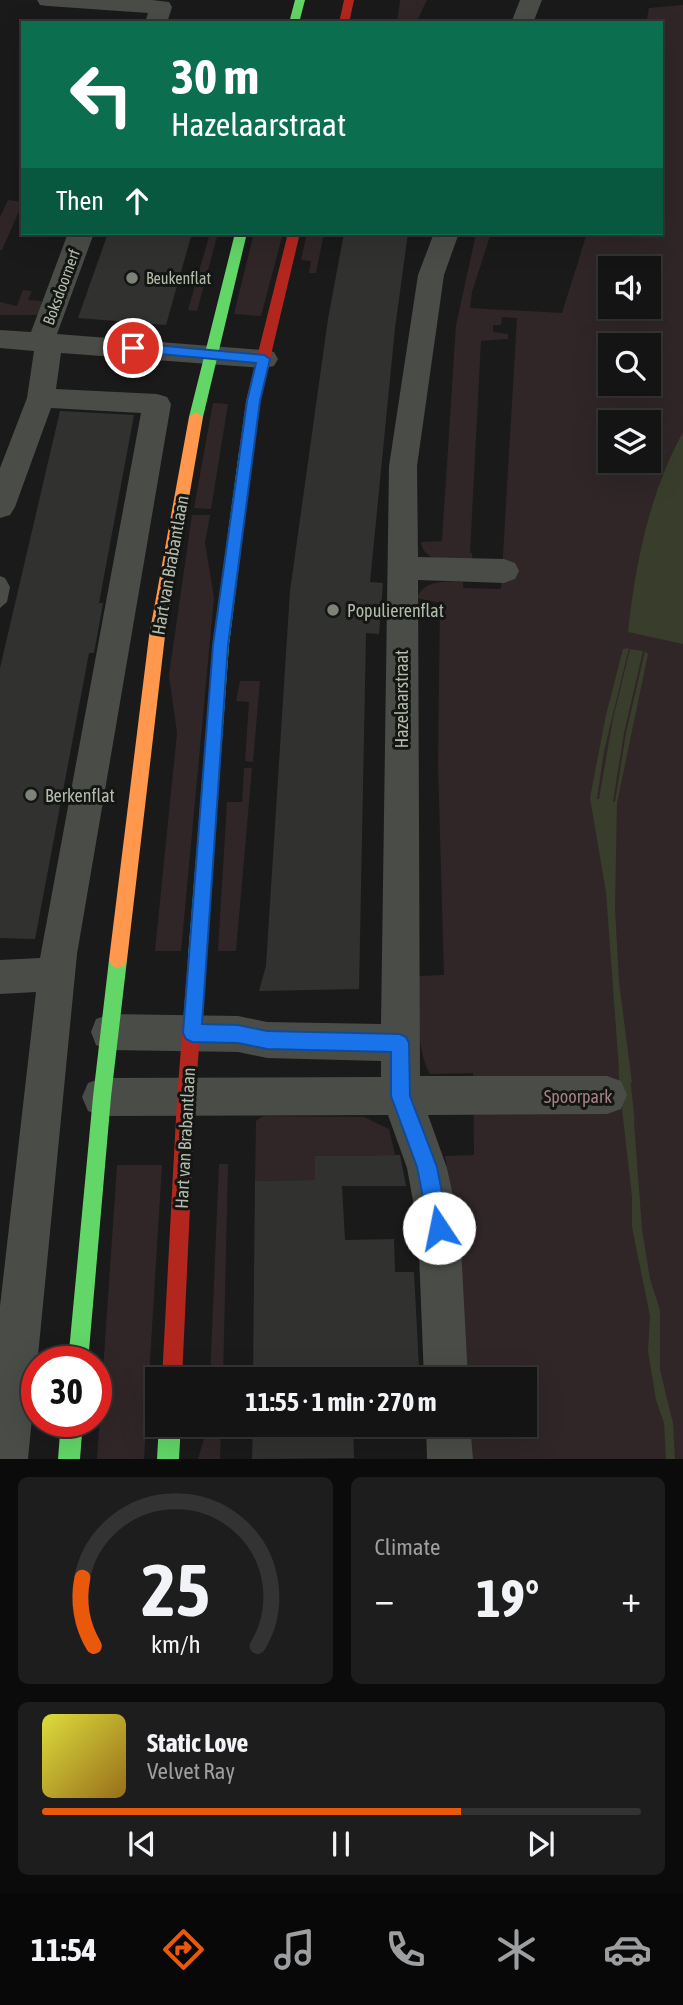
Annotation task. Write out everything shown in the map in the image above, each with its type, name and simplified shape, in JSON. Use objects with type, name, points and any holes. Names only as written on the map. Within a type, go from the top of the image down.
[{"type":"street","points":[[48,0],[161,7],[157,21]]},
{"type":"street","points":[[295,21],[300,0]]},
{"type":"street","points":[[344,21],[349,0]]},
{"type":"street","points":[[523,21],[531,0]]},
{"type":"street","name":"Boksdoornerf","points":[[41,398],[45,342],[80,235]]},
{"type":"street","name":"Hart van Brabantlaan","points":[[79,1346],[102,1097],[157,636],[201,387],[240,235]]},
{"type":"street","name":"Hart van Brabantlaan","points":[[173,1367],[186,1099],[221,645],[253,401],[294,235]]},
{"type":"street","name":"Hazelaarstraat","points":[[445,235],[431,275],[403,466],[400,1043],[401,1096],[427,1167],[439,1228],[445,1367]]},
{"type":"street","points":[[0,339],[264,359]]},
{"type":"street","points":[[0,507],[41,398],[157,404],[58,974],[5,1459]]},
{"type":"street","points":[[401,568],[505,571]]},
{"type":"street","points":[[0,977],[58,974]]},
{"type":"street","points":[[110,1032],[238,1034],[267,1040],[400,1043]]},
{"type":"street","points":[[102,1097],[186,1099],[456,1093],[607,1096]]},
{"type":"street","points":[[69,1459],[71,1437]]},
{"type":"street","points":[[168,1459],[169,1437]]},
{"type":"street","points":[[449,1437],[450,1459]]},
{"type":"lane","points":[[0,582],[3,587],[0,602]]},
{"type":"green space","points":[[400,0],[427,0],[417,21],[397,21]]},
{"type":"green space","name":"Spoorpark","points":[[683,5],[683,1459],[470,1459],[469,1437],[537,1437],[537,1367],[465,1367],[457,1223],[445,1156],[474,1155],[473,1073],[430,1074],[420,1040],[417,976],[444,975],[438,764],[440,603],[417,598],[425,587],[443,582],[463,582],[463,588],[501,589],[517,318],[502,317],[501,325],[493,325],[493,332],[508,334],[508,339],[481,341],[470,553],[472,561],[434,558],[423,549],[421,542],[442,541],[456,325],[476,235],[490,235],[472,292],[470,308],[562,313],[586,235],[663,235],[663,21],[646,21],[649,8]]},
{"type":"green space","points":[[8,200],[21,202],[2,250],[0,250],[0,217]]},
{"type":"green space","points":[[209,235],[217,235],[197,311],[188,310]]},
{"type":"green space","points":[[254,235],[282,235],[261,316],[234,314]]},
{"type":"green space","points":[[307,235],[324,235],[316,273],[309,273],[311,261],[301,260]]},
{"type":"green space","points":[[23,290],[32,291],[28,300],[42,301],[39,315],[0,315],[0,302],[17,306]]},
{"type":"green space","points":[[213,403],[228,404],[211,509],[194,508]]},
{"type":"green space","points":[[192,515],[210,515],[205,543],[214,598],[181,951],[155,951],[177,733],[169,675]]},
{"type":"green space","points":[[240,681],[260,681],[253,762],[245,761],[249,702],[236,701]]},
{"type":"green space","points":[[244,768],[252,768],[236,951],[218,951],[227,802],[242,802]]},
{"type":"green space","points":[[263,1116],[364,1117],[389,1129],[395,1155],[315,1156],[315,1180],[255,1181],[256,1121]]},
{"type":"green space","points":[[219,1164],[228,1164],[223,1367],[211,1367]]},
{"type":"green space","points":[[117,1165],[162,1165],[150,1367],[145,1367],[144,1459],[97,1459],[98,1437],[112,1437],[112,1346],[105,1346]]},
{"type":"green space","points":[[204,1437],[221,1437],[220,1459],[198,1459]]},
{"type":"shaded area","points":[[683,432],[683,644],[628,632],[646,529],[661,479]]},
{"type":"shaded area","points":[[629,648],[604,751],[597,799],[630,649],[643,651],[624,733],[615,802],[626,733],[645,651],[648,654],[617,803],[615,908],[619,982],[632,1083],[620,1083],[606,892],[590,798],[606,715],[623,649]]},
{"type":"shaded area","points":[[622,1109],[633,1109],[642,1229],[650,1279],[660,1310],[660,1370],[673,1423],[675,1459],[666,1459],[664,1423],[656,1400],[648,1351],[650,1316],[632,1227],[632,1197]]},
{"type":"building","name":"Beukenflat","points":[[107,235],[191,235],[166,325],[78,318]]},
{"type":"building","name":"Populierenflat","points":[[344,235],[408,235],[395,328],[370,582],[383,583],[379,634],[366,633],[359,989],[259,991],[266,966],[290,591],[328,319]]},
{"type":"building","name":"Berkenflat","points":[[60,411],[134,415],[99,603],[103,603],[94,653],[89,653],[35,939],[0,938],[0,668]]},
{"type":"building","points":[[400,1155],[406,1186],[342,1186],[345,1240],[394,1239],[395,1272],[414,1272],[419,1367],[253,1367],[255,1181],[315,1180],[315,1156]]},
{"type":"building","points":[[253,1437],[353,1437],[354,1458],[252,1459]]},
{"type":"waterway","points":[[624,1072],[629,1119]]},
{"type":"traffic: fast","points":[[295,21],[300,0]]},
{"type":"traffic: fast","points":[[196,417],[241,235]]},
{"type":"traffic: fast","points":[[197,958],[221,645],[246,452]]},
{"type":"traffic: fast","points":[[79,1346],[102,1097],[118,960]]},
{"type":"traffic: fast","points":[[69,1459],[71,1437]]},
{"type":"traffic: fast","points":[[168,1459],[169,1437]]},
{"type":"traffic: slow","points":[[118,960],[157,636],[196,417]]},
{"type":"traffic: jam","points":[[344,21],[349,0]]},
{"type":"traffic: jam","points":[[246,452],[253,401],[294,235]]},
{"type":"traffic: jam","points":[[173,1367],[186,1099],[197,958]]},
{"type":"place","name":"Beukenflat","points":[[132,278]]},
{"type":"place","name":"Populierenflat","points":[[333,610]]},
{"type":"place","name":"Berkenflat","points":[[31,795]]},
{"type":"route","points":[[133,348],[264,359],[253,401],[221,645],[192,1033],[238,1034],[267,1040],[400,1043],[401,1096],[427,1167],[439,1228]]}]
